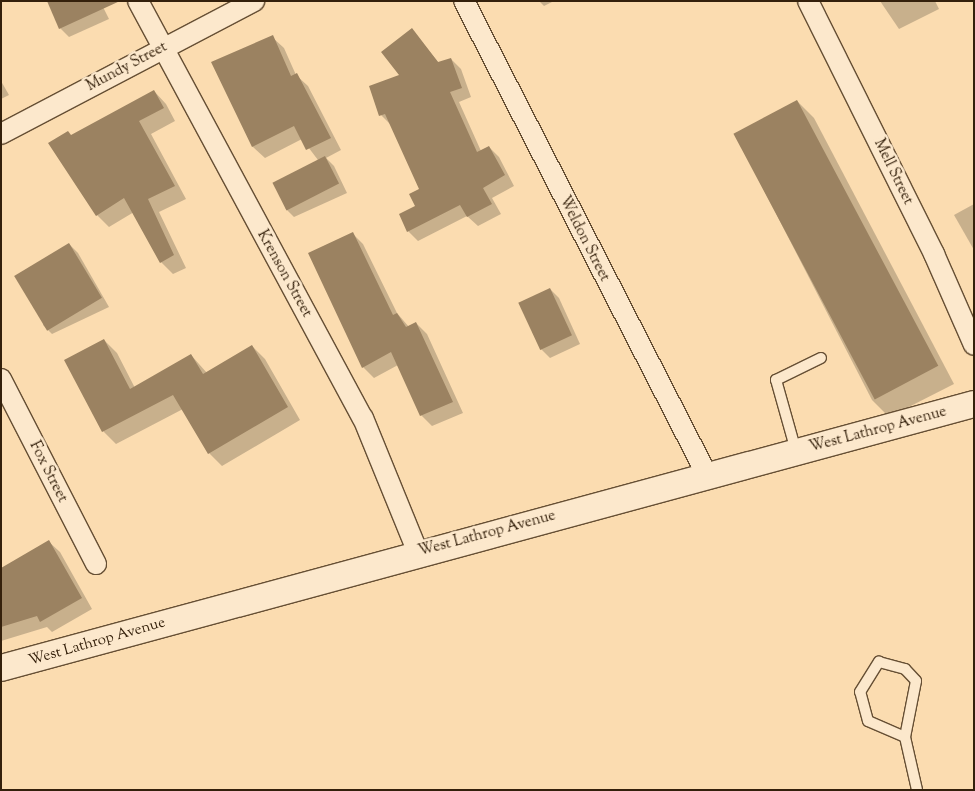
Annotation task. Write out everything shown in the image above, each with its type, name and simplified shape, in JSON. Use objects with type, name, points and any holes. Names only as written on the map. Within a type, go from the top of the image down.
[{"type":"street","name":"Krenson Street","points":[[138,1],[161,48],[363,418],[418,553]]},
{"type":"street","name":"Mundy Street","points":[[1,134],[161,48],[254,1]]},
{"type":"street","name":"Weldon Street","points":[[464,1],[707,475]]},
{"type":"street","name":"Mell Street","points":[[808,1],[934,254],[974,345]]},
{"type":"street","name":"Fox Street","points":[[1,379],[96,564]]},
{"type":"street","name":"West Lathrop Avenue","points":[[1,668],[418,553],[974,404]]},
{"type":"lane","points":[[797,452],[776,380],[820,358]]},
{"type":"lane","points":[[905,737],[868,721],[860,692],[879,662],[905,669],[916,681],[905,737],[917,790]]},
{"type":"building","points":[[47,1],[120,1],[59,29]]},
{"type":"building","points":[[412,28],[438,62],[451,58],[462,88],[450,92],[477,152],[489,146],[505,175],[483,188],[492,204],[467,217],[460,205],[407,232],[399,214],[415,206],[409,194],[419,189],[385,114],[379,116],[369,86],[399,75],[381,52]]},
{"type":"building","points":[[273,35],[291,76],[297,73],[331,138],[306,150],[294,126],[252,147],[211,62]]},
{"type":"building","points":[[154,90],[164,108],[139,121],[175,186],[148,199],[174,255],[160,263],[124,198],[96,216],[48,143],[68,131],[71,135]]},
{"type":"building","points":[[797,100],[938,366],[875,400],[733,134]]},
{"type":"building","points":[[325,156],[339,184],[287,210],[272,183]]},
{"type":"building","points":[[353,232],[393,315],[397,313],[406,327],[416,322],[453,402],[420,416],[391,352],[362,368],[308,253]]},
{"type":"building","points":[[69,243],[102,298],[47,331],[14,276]]},
{"type":"building","points":[[550,288],[572,335],[540,350],[518,303]]},
{"type":"building","points":[[104,339],[130,389],[191,354],[203,374],[252,345],[288,407],[208,454],[173,395],[102,432],[64,360]]},
{"type":"building","points":[[49,540],[82,598],[40,622],[37,616],[1,627],[1,568]]}]
